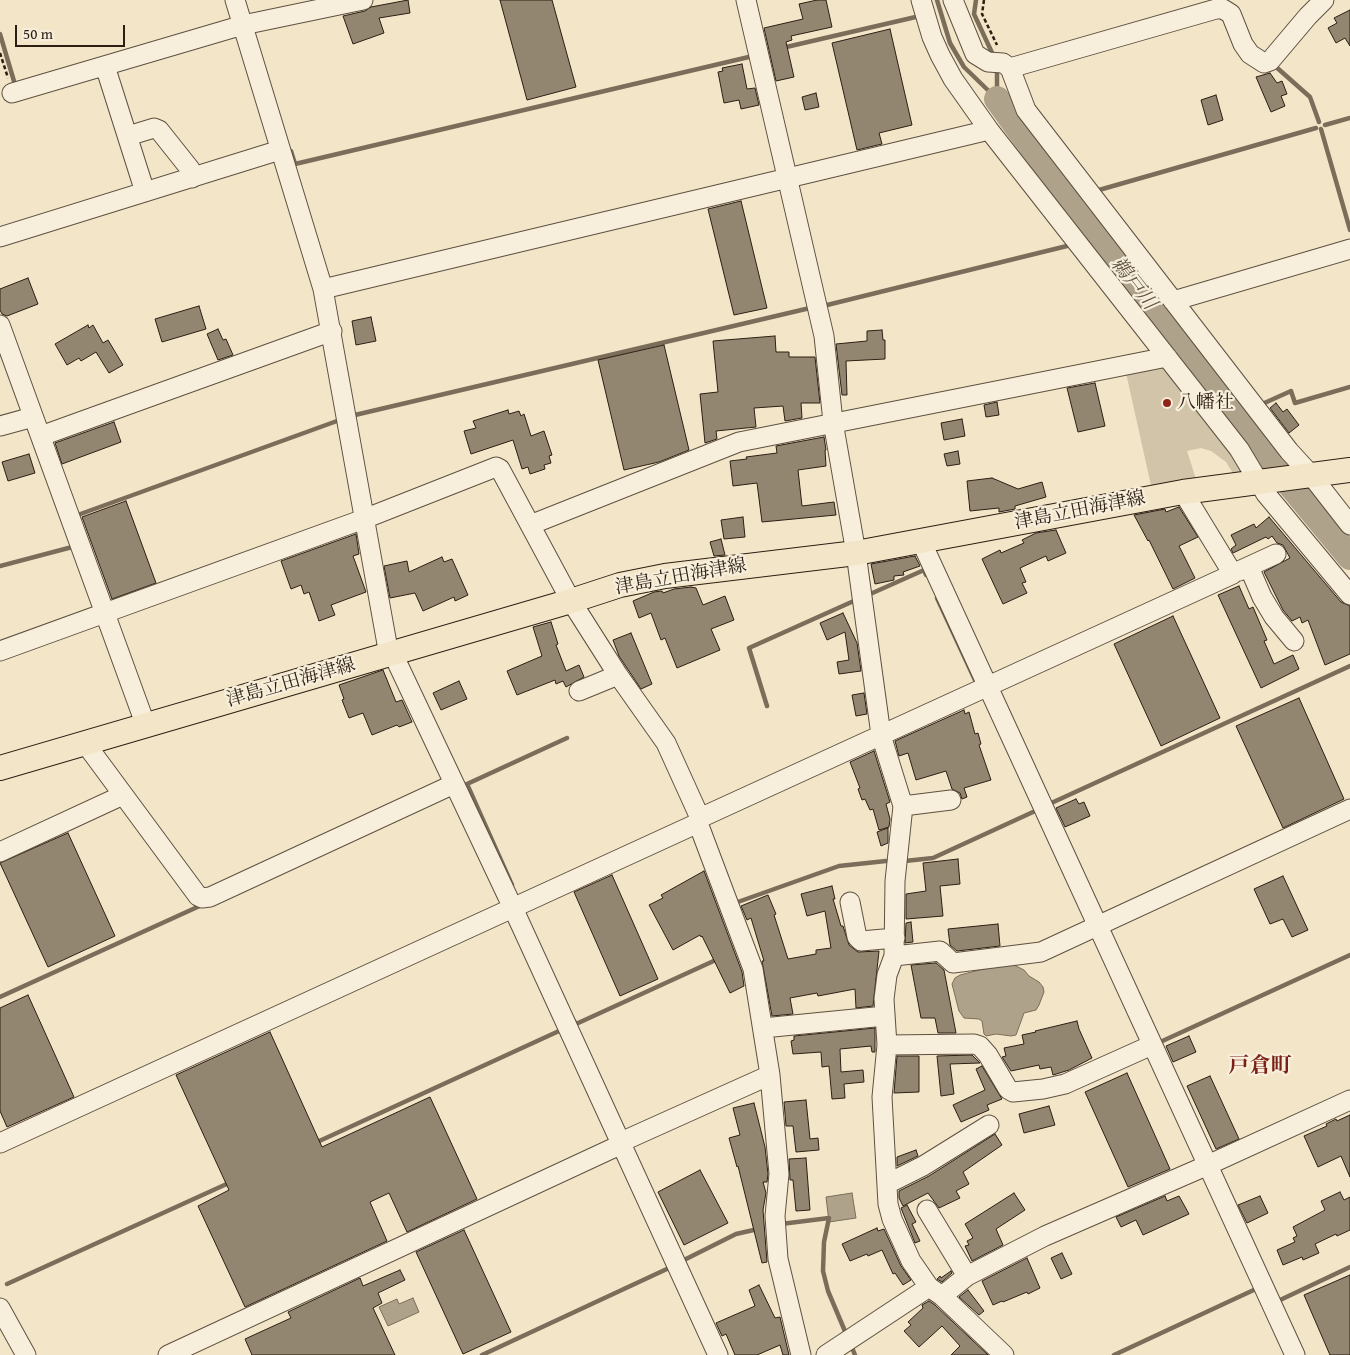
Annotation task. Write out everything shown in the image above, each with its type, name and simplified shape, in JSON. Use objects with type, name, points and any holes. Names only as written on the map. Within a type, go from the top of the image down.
[{"type":"main road","name":"津島立田海津線","points":[[0,768],[620,585],[665,576],[856,552],[1183,492],[1350,470]]},
{"type":"street","points":[[235,0],[323,289],[364,519],[391,654],[513,908],[718,1355]]},
{"type":"street","points":[[12,93],[243,25],[363,0]]},
{"type":"street","points":[[746,0],[824,336],[833,422],[856,552],[881,735],[902,806],[895,880],[894,947],[887,975],[884,999],[887,1045],[882,1097],[888,1204],[892,1219],[911,1261],[936,1291],[1004,1355]]},
{"type":"street","points":[[921,0],[932,37],[940,55],[953,79],[989,130],[1239,449],[1261,481],[1350,595]]},
{"type":"street","points":[[953,0],[976,54],[1002,64],[1216,9],[1223,9],[1231,14],[1243,44],[1250,54],[1264,63],[1270,61],[1324,0]]},
{"type":"street","points":[[1002,64],[1026,110],[1289,451],[1311,475],[1350,525]]},
{"type":"street","points":[[105,66],[145,192]]},
{"type":"street","points":[[128,136],[154,128],[159,130],[190,169],[192,178]]},
{"type":"street","points":[[323,289],[989,130]]},
{"type":"street","points":[[0,237],[280,150]]},
{"type":"street","points":[[1173,301],[1350,250]]},
{"type":"street","points":[[0,326],[146,726]]},
{"type":"street","points":[[41,436],[332,331]]},
{"type":"street","points":[[530,525],[739,442],[1167,357]]},
{"type":"street","points":[[0,426],[33,417]]},
{"type":"street","points":[[0,651],[364,519],[496,467],[500,468],[571,601],[618,675],[666,742],[699,821],[753,969],[764,1028],[770,1075],[779,1174],[775,1216],[778,1259],[801,1355]]},
{"type":"street","points":[[1183,492],[1274,617],[1294,641]]},
{"type":"street","points":[[921,541],[1294,1355]]},
{"type":"street","points":[[0,1143],[513,908],[881,735],[1276,554]]},
{"type":"street","points":[[579,692],[618,675]]},
{"type":"street","points":[[85,743],[198,896],[202,898],[454,784]]},
{"type":"street","points":[[0,852],[123,795]]},
{"type":"street","points":[[902,806],[951,800]]},
{"type":"street","points":[[850,902],[857,937],[861,941],[894,947],[940,951],[953,963],[1031,954],[1041,952],[1350,809]]},
{"type":"street","points":[[764,1028],[886,1016]]},
{"type":"street","points":[[887,1045],[974,1044],[980,1046],[1008,1089],[1013,1092],[1043,1089],[1065,1084],[1152,1045]]},
{"type":"street","points":[[168,1355],[770,1075]]},
{"type":"street","points":[[826,1355],[877,1323],[1045,1236],[1208,1165],[1350,1100]]},
{"type":"street","points":[[887,1184],[923,1166],[990,1125]]},
{"type":"street","points":[[928,1210],[967,1276]]},
{"type":"street","points":[[0,1308],[26,1355]]},
{"type":"path","points":[[984,0],[982,14],[1002,64]]},
{"type":"path","points":[[0,54],[12,93]]},
{"type":"shaded area","points":[[1168,363],[1249,472],[1234,475],[1226,462],[1211,451],[1201,448],[1187,451],[1197,482],[1152,490],[1126,373]]},
{"type":"shaded area","points":[[1014,965],[1024,970],[1043,987],[1044,992],[1039,1005],[1036,1010],[1024,1013],[1016,1035],[996,1034],[986,1036],[982,1021],[964,1018],[959,1011],[952,984],[955,978],[960,975],[995,966]]},
{"type":"shaded area","points":[[852,1193],[856,1218],[829,1222],[826,1197]]},
{"type":"shaded area","points":[[413,1298],[419,1312],[388,1326],[379,1307],[397,1299],[399,1304]]},
{"type":"building","points":[[408,0],[410,13],[379,18],[384,33],[353,44],[343,16],[365,11],[371,7]]},
{"type":"building","points":[[500,0],[552,0],[576,87],[527,100]]},
{"type":"building","points":[[826,0],[832,27],[791,36],[792,40],[786,42],[794,77],[776,81],[764,28],[803,19],[799,4]]},
{"type":"building","points":[[1350,10],[1350,46],[1345,38],[1336,43],[1328,28],[1337,23],[1334,18]]},
{"type":"building","points":[[890,29],[912,125],[879,133],[882,144],[857,150],[832,43]]},
{"type":"building","points":[[742,64],[747,89],[755,88],[759,105],[741,109],[739,100],[724,103],[718,72],[723,71],[722,68]]},
{"type":"building","points":[[1270,73],[1277,83],[1282,81],[1287,94],[1281,96],[1285,106],[1271,112],[1256,77]]},
{"type":"building","points":[[816,93],[819,107],[805,110],[802,97]]},
{"type":"building","points":[[1216,95],[1223,120],[1208,125],[1201,100]]},
{"type":"building","points":[[741,201],[767,308],[734,315],[708,209]]},
{"type":"building","points":[[28,278],[38,304],[7,316],[2,314],[0,310],[0,289]]},
{"type":"building","points":[[199,306],[206,329],[162,342],[155,319]]},
{"type":"building","points":[[371,317],[376,341],[356,345],[352,321]]},
{"type":"building","points":[[88,325],[89,328],[93,325],[103,343],[108,340],[123,365],[109,373],[96,352],[81,361],[79,358],[67,365],[55,344]]},
{"type":"building","points":[[218,329],[223,340],[226,339],[233,355],[218,360],[207,334]]},
{"type":"building","points":[[882,330],[883,340],[885,340],[885,359],[846,361],[847,395],[842,395],[836,344],[867,341],[867,331]]},
{"type":"building","points":[[775,336],[776,352],[789,352],[789,357],[815,357],[820,403],[801,403],[802,418],[785,421],[783,406],[754,408],[756,427],[716,431],[717,439],[705,443],[700,394],[718,392],[713,341]]},
{"type":"building","points":[[664,345],[689,450],[659,462],[624,470],[598,360]]},
{"type":"building","points":[[1095,383],[1105,426],[1078,432],[1067,388]]},
{"type":"building","points":[[997,402],[999,415],[986,417],[984,405]]},
{"type":"building","points":[[1276,403],[1283,412],[1287,409],[1299,425],[1289,433],[1270,408]]},
{"type":"building","points":[[508,410],[509,414],[519,411],[521,416],[524,414],[531,436],[544,431],[552,455],[549,456],[551,463],[544,465],[545,469],[530,474],[528,467],[522,469],[513,440],[471,454],[464,431],[476,428],[473,421]]},
{"type":"building","points":[[962,419],[965,436],[944,440],[941,423]]},
{"type":"building","points":[[114,422],[121,442],[62,464],[55,443]]},
{"type":"building","points":[[824,437],[826,466],[798,470],[802,506],[834,502],[836,515],[762,522],[757,483],[733,486],[730,461],[777,453],[776,446]]},
{"type":"building","points":[[958,451],[960,464],[947,466],[944,454]]},
{"type":"building","points":[[29,454],[35,473],[8,481],[2,462]]},
{"type":"building","points":[[992,478],[1018,489],[1042,482],[1046,497],[1015,506],[1015,509],[999,512],[999,508],[970,511],[967,481]]},
{"type":"building","points":[[126,501],[156,583],[112,599],[82,517]]},
{"type":"building","points":[[1179,507],[1198,537],[1179,546],[1195,578],[1173,589],[1149,540],[1134,515],[1165,509],[1166,512]]},
{"type":"building","points":[[743,517],[745,537],[724,539],[721,520]]},
{"type":"building","points":[[1269,517],[1341,602],[1350,606],[1350,654],[1325,665],[1308,620],[1302,623],[1300,617],[1292,621],[1283,610],[1264,572],[1290,558],[1283,545],[1277,543],[1272,536],[1233,553],[1231,549],[1236,545],[1231,535],[1254,524],[1256,528]]},
{"type":"building","points":[[1056,530],[1066,553],[1048,561],[1046,556],[1020,568],[1026,582],[1022,583],[1027,593],[1003,604],[982,559],[1000,550],[1001,553],[1024,543],[1022,540],[1036,533]]},
{"type":"building","points":[[356,534],[359,554],[353,556],[366,592],[331,605],[335,615],[319,621],[309,592],[304,594],[301,585],[291,589],[281,561]]},
{"type":"building","points":[[721,539],[725,555],[714,556],[710,542]]},
{"type":"building","points":[[915,556],[920,566],[903,572],[904,575],[894,576],[894,580],[875,584],[871,564]]},
{"type":"building","points":[[442,557],[444,562],[452,559],[468,595],[455,601],[454,597],[423,611],[415,593],[390,598],[384,566],[407,561],[409,572]]},
{"type":"building","points":[[1239,586],[1249,609],[1253,607],[1267,640],[1264,641],[1274,664],[1293,655],[1299,669],[1261,688],[1218,595]]},
{"type":"building","points":[[696,588],[703,605],[725,596],[734,620],[711,629],[720,650],[677,668],[665,638],[661,640],[651,613],[639,618],[633,601],[654,592],[662,591],[663,593],[674,589]]},
{"type":"building","points":[[843,613],[857,643],[861,671],[839,674],[837,662],[849,660],[845,632],[827,640],[820,623]]},
{"type":"building","points":[[1173,616],[1220,718],[1161,746],[1114,644]]},
{"type":"building","points":[[551,622],[558,644],[556,645],[566,671],[579,665],[584,677],[566,687],[563,681],[556,684],[555,680],[517,695],[507,671],[542,656],[533,627]]},
{"type":"building","points":[[631,633],[652,684],[641,689],[619,656],[613,640]]},
{"type":"building","points":[[383,670],[396,702],[402,700],[412,722],[399,727],[397,725],[372,735],[363,713],[349,718],[339,685]]},
{"type":"building","points":[[459,681],[467,699],[441,710],[433,693]]},
{"type":"building","points":[[864,693],[867,714],[856,716],[852,695]]},
{"type":"building","points":[[1299,698],[1344,799],[1283,828],[1236,726]]},
{"type":"building","points":[[964,710],[965,714],[969,712],[975,734],[978,733],[981,744],[979,745],[991,780],[964,788],[967,797],[962,799],[960,793],[952,789],[946,771],[916,780],[908,753],[899,756],[895,741]]},
{"type":"building","points":[[874,751],[890,802],[886,804],[890,819],[889,827],[879,830],[873,809],[870,810],[865,799],[862,800],[858,789],[860,788],[850,762]]},
{"type":"building","points":[[1076,799],[1079,804],[1084,802],[1090,816],[1065,827],[1056,808]]},
{"type":"building","points":[[888,828],[888,843],[881,846],[877,832]]},
{"type":"building","points":[[68,833],[115,936],[48,967],[0,863]]},
{"type":"building","points":[[958,859],[960,884],[940,886],[943,916],[906,919],[906,894],[926,891],[923,863]]},
{"type":"building","points":[[704,871],[742,972],[744,986],[730,993],[702,936],[700,935],[673,950],[649,905],[663,898],[661,895]]},
{"type":"building","points":[[612,875],[658,979],[620,996],[574,892]]},
{"type":"building","points":[[1283,876],[1308,930],[1292,937],[1283,919],[1270,924],[1254,889]]},
{"type":"building","points":[[832,886],[835,899],[833,899],[849,945],[858,952],[879,951],[873,1006],[856,1008],[855,989],[818,996],[817,993],[790,998],[793,1014],[772,1016],[762,961],[764,961],[751,918],[747,920],[741,906],[768,895],[776,914],[774,915],[788,959],[816,954],[816,950],[831,948],[825,911],[807,916],[801,894]]},
{"type":"building","points":[[911,922],[913,942],[905,943],[906,923]]},
{"type":"building","points":[[998,924],[1000,946],[957,951],[950,945],[948,929]]},
{"type":"building","points":[[936,963],[944,970],[956,1033],[938,1033],[935,1018],[921,1018],[911,965]]},
{"type":"building","points":[[28,995],[74,1097],[7,1127],[0,1111],[0,1008]]},
{"type":"building","points":[[1077,1021],[1092,1058],[1069,1070],[1053,1075],[1051,1067],[1040,1069],[1039,1065],[1011,1071],[1002,1057],[1006,1056],[1004,1048],[1024,1044],[1022,1035]]},
{"type":"building","points":[[875,1028],[875,1052],[872,1052],[871,1046],[840,1049],[841,1072],[863,1070],[864,1082],[844,1084],[845,1098],[832,1099],[829,1066],[822,1067],[821,1052],[793,1054],[791,1041],[794,1040],[794,1036]]},
{"type":"building","points":[[270,1032],[322,1147],[430,1097],[477,1199],[407,1232],[389,1193],[370,1202],[387,1241],[245,1307],[198,1206],[229,1190],[176,1075]]},
{"type":"building","points":[[1189,1036],[1196,1052],[1173,1062],[1166,1046]]},
{"type":"building","points":[[972,1055],[980,1063],[950,1064],[954,1094],[941,1096],[937,1056]]},
{"type":"building","points":[[897,1056],[919,1056],[919,1092],[894,1093]]},
{"type":"building","points":[[982,1066],[1002,1099],[987,1105],[989,1110],[961,1122],[953,1105],[985,1090],[976,1069]]},
{"type":"building","points":[[1127,1073],[1170,1169],[1128,1187],[1085,1092]]},
{"type":"building","points":[[1210,1076],[1239,1139],[1216,1149],[1187,1086]]},
{"type":"building","points":[[806,1100],[810,1139],[818,1138],[819,1150],[796,1152],[793,1126],[786,1126],[784,1102]]},
{"type":"building","points":[[754,1103],[765,1147],[768,1174],[767,1182],[763,1182],[766,1193],[763,1210],[767,1262],[762,1263],[738,1166],[729,1138],[740,1135],[733,1108]]},
{"type":"building","points":[[1049,1106],[1055,1125],[1024,1133],[1019,1114]]},
{"type":"building","points":[[1350,1115],[1350,1177],[1341,1156],[1318,1167],[1304,1136],[1327,1126],[1326,1124],[1336,1119],[1337,1121]]},
{"type":"building","points":[[995,1134],[1002,1145],[963,1172],[969,1184],[956,1191],[960,1198],[939,1208],[928,1193],[903,1206],[899,1198],[899,1191],[929,1176]]},
{"type":"building","points":[[916,1150],[918,1156],[897,1166],[897,1157]]},
{"type":"building","points":[[806,1158],[810,1210],[796,1211],[793,1180],[790,1180],[789,1159]]},
{"type":"building","points":[[700,1170],[728,1223],[684,1245],[658,1192]]},
{"type":"building","points":[[1340,1192],[1344,1200],[1350,1197],[1350,1230],[1315,1244],[1319,1253],[1303,1260],[1302,1257],[1283,1265],[1277,1250],[1295,1242],[1293,1238],[1297,1236],[1293,1227],[1325,1210],[1321,1201]]},
{"type":"building","points":[[1014,1193],[1025,1210],[996,1229],[1003,1245],[972,1261],[965,1246],[969,1245],[967,1241],[973,1238],[965,1224]]},
{"type":"building","points":[[1165,1196],[1167,1201],[1179,1196],[1189,1214],[1143,1235],[1136,1220],[1121,1227],[1116,1217]]},
{"type":"building","points":[[1260,1196],[1268,1213],[1247,1223],[1238,1205]]},
{"type":"building","points":[[907,1205],[916,1222],[912,1224],[920,1241],[915,1243],[901,1208]]},
{"type":"building","points":[[877,1228],[878,1231],[884,1229],[901,1266],[911,1280],[903,1285],[895,1273],[893,1274],[882,1250],[850,1261],[842,1244]]},
{"type":"building","points":[[464,1230],[511,1332],[463,1354],[416,1252]]},
{"type":"building","points":[[1062,1253],[1072,1274],[1061,1279],[1051,1258]]},
{"type":"building","points":[[1027,1258],[1040,1288],[1028,1294],[1027,1292],[993,1305],[982,1281]]},
{"type":"building","points":[[400,1270],[405,1280],[378,1293],[382,1303],[373,1308],[395,1355],[252,1355],[245,1339],[291,1318],[288,1312],[360,1278],[363,1286]]},
{"type":"building","points":[[951,1271],[952,1273],[942,1282],[937,1279],[940,1276],[941,1278]]},
{"type":"building","points":[[1350,1275],[1350,1355],[1330,1355],[1304,1295]]},
{"type":"building","points":[[759,1285],[775,1318],[780,1317],[789,1355],[783,1355],[780,1345],[757,1355],[735,1355],[726,1334],[722,1336],[716,1323],[755,1306],[749,1290]]},
{"type":"building","points":[[968,1290],[984,1311],[979,1315],[959,1297]]},
{"type":"building","points":[[929,1301],[988,1355],[951,1355],[960,1346],[942,1326],[919,1347],[904,1331],[911,1325],[908,1322],[923,1308],[922,1305]]},
{"type":"waterway","name":"鵜戸川","points":[[937,0],[950,43],[964,67],[997,99]]},
{"type":"waterway","points":[[976,0],[974,14],[994,57]]},
{"type":"waterway","points":[[782,48],[920,16]]},
{"type":"waterway","points":[[0,34],[16,88]]},
{"type":"waterway","points":[[291,151],[295,164],[753,56]]},
{"type":"waterway","points":[[997,66],[997,99]]},
{"type":"waterway","points":[[1275,66],[1310,97],[1319,122]]},
{"type":"waterway","name":"鵜戸川","points":[[997,99],[1095,235],[1259,447],[1350,557]]},
{"type":"waterway","points":[[1325,125],[1350,118]]},
{"type":"waterway","points":[[1099,190],[1316,128]]},
{"type":"waterway","points":[[1321,129],[1350,230]]},
{"type":"waterway","name":"鵜戸川","points":[[1090,238],[1095,235]]},
{"type":"waterway","points":[[823,306],[1071,245]]},
{"type":"waterway","points":[[355,415],[810,308]]},
{"type":"waterway","points":[[1174,356],[1184,351]]},
{"type":"waterway","points":[[1260,405],[1291,391],[1295,403],[1350,387]]},
{"type":"waterway","points":[[75,516],[337,421]]},
{"type":"waterway","points":[[0,566],[76,546]]},
{"type":"waterway","points":[[868,595],[924,570],[926,575]]},
{"type":"waterway","points":[[937,598],[975,680]]},
{"type":"waterway","points":[[767,706],[749,648],[856,600]]},
{"type":"waterway","points":[[1047,805],[1350,666]]},
{"type":"waterway","points":[[467,784],[567,738]]},
{"type":"waterway","points":[[465,785],[467,784],[512,885]]},
{"type":"waterway","points":[[905,861],[933,858],[1033,812]]},
{"type":"waterway","points":[[735,903],[839,866],[886,861]]},
{"type":"waterway","points":[[0,997],[204,904]]},
{"type":"waterway","points":[[1158,1043],[1350,955]]},
{"type":"waterway","points":[[574,1021],[576,1024],[718,959]]},
{"type":"waterway","points":[[315,1143],[559,1031]]},
{"type":"waterway","points":[[7,1284],[231,1182]]},
{"type":"waterway","points":[[781,1224],[829,1218],[824,1242],[823,1271],[828,1291],[847,1336]]},
{"type":"waterway","points":[[686,1259],[736,1234],[758,1229]]},
{"type":"waterway","points":[[1277,1298],[1278,1301],[1350,1267]]},
{"type":"waterway","points":[[482,1355],[669,1268]]},
{"type":"waterway","points":[[1114,1355],[1258,1288]]},
{"type":"waterway","points":[[851,1345],[855,1355]]},
{"type":"place","name":"八幡社","points":[[1167,403]]},
{"type":"district","name":"戸倉町","points":[[1260,1067]]}]
